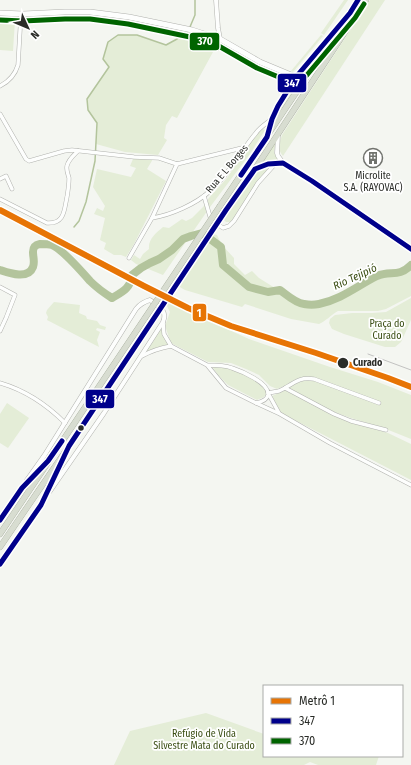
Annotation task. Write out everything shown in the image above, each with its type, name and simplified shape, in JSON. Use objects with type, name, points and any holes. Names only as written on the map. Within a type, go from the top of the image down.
[{"type":"highway","points":[[0,534],[358,0]]},
{"type":"highway","points":[[0,547],[278,134],[366,0]]},
{"type":"highway","points":[[267,137],[272,119],[278,106],[296,77],[350,13]]},
{"type":"highway","points":[[41,505],[69,446]]},
{"type":"highway","points":[[22,488],[48,461]]},
{"type":"main road","points":[[0,13],[21,14],[90,12],[128,17],[192,30],[220,39],[260,62],[296,77]]},
{"type":"street","points":[[216,0],[220,39]]},
{"type":"street","points":[[0,86],[7,83],[16,72],[18,65],[21,14]]},
{"type":"street","points":[[0,114],[26,159],[29,161],[72,150],[134,157],[159,158],[177,164],[246,147]]},
{"type":"street","name":"Rua E L Borges","points":[[152,218],[194,203],[204,196],[217,184],[257,131],[272,119]]},
{"type":"street","points":[[278,134],[277,153],[283,163],[410,248]]},
{"type":"street","points":[[0,200],[47,223],[58,221],[64,214],[68,191],[66,169],[69,162],[78,151]]},
{"type":"street","points":[[204,196],[211,220],[223,228],[229,226],[235,220],[258,183],[276,163]]},
{"type":"street","points":[[255,168],[268,164],[283,163]]},
{"type":"street","points":[[129,258],[152,218],[177,164]]},
{"type":"street","points":[[0,179],[6,176],[12,189]]},
{"type":"street","points":[[0,287],[15,295],[0,331]]},
{"type":"street","points":[[0,520],[44,456],[140,304],[144,301],[150,300],[160,307],[165,316],[163,322],[104,413],[0,564]]},
{"type":"street","points":[[163,322],[164,334],[170,346],[207,365],[226,388],[280,414],[411,485]]},
{"type":"street","points":[[141,356],[154,350],[170,346]]},
{"type":"street","points":[[207,365],[231,367],[261,382],[280,414]]},
{"type":"street","points":[[268,393],[279,391],[299,380],[306,378],[314,379],[379,403]]},
{"type":"street","points":[[0,383],[19,390],[41,403],[65,423]]},
{"type":"street","points":[[285,388],[334,414],[351,421],[386,430]]},
{"type":"street","points":[[256,403],[264,400],[268,393]]},
{"type":"green space","points":[[344,0],[348,0],[324,35],[321,33]]},
{"type":"green space","points":[[370,0],[385,0],[283,156],[279,146],[282,135]]},
{"type":"green space","points":[[0,19],[15,20],[13,51],[0,50]]},
{"type":"green space","points":[[118,35],[137,35],[165,45],[182,36],[204,45],[213,52],[177,118],[172,116],[166,125],[164,138],[167,140],[158,155],[125,152],[96,144],[97,123],[88,110],[87,99],[109,67],[103,59],[108,42]]},
{"type":"green space","points":[[321,35],[323,36],[293,72],[291,71]]},
{"type":"green space","points":[[320,52],[278,114],[291,90]]},
{"type":"green space","points":[[262,129],[265,130],[250,154],[210,207],[163,275],[136,264],[131,260],[134,255],[140,259],[149,249],[153,236],[163,227],[169,228],[182,219],[186,221],[192,218],[208,202],[208,199],[227,178],[257,133]]},
{"type":"green space","points":[[276,141],[274,152],[279,162],[273,160],[260,165]]},
{"type":"green space","points":[[133,159],[153,159],[147,169],[166,181],[126,257],[114,255],[104,249],[106,243],[100,240],[105,218],[94,214],[97,208],[103,211],[105,206],[93,187],[97,169],[131,177],[136,168],[130,166]]},
{"type":"green space","points":[[273,164],[258,182],[232,222],[226,222],[224,220],[252,176],[261,168]]},
{"type":"green space","points":[[213,234],[217,235],[222,245],[234,258],[234,264],[245,275],[252,271],[259,278],[302,304],[312,305],[339,298],[379,275],[398,273],[411,265],[411,296],[386,309],[378,311],[338,311],[319,324],[291,319],[245,304],[242,307],[185,290],[178,286]]},
{"type":"green space","name":"Praça do Curado","points":[[411,298],[411,320],[401,342],[395,347],[385,347],[344,334],[332,329],[329,323],[330,319],[335,315],[386,312]]},
{"type":"green space","points":[[54,302],[80,305],[79,313],[86,316],[87,319],[97,321],[100,325],[106,327],[105,330],[97,328],[96,330],[100,332],[97,340],[99,347],[47,320],[47,310]]},
{"type":"green space","points":[[168,302],[249,339],[378,382],[411,395],[411,439],[334,412],[284,386],[277,389],[270,386],[259,375],[231,363],[208,362],[171,343],[165,326],[170,312],[167,306]]},
{"type":"green space","points":[[162,326],[168,345],[143,353]]},
{"type":"green space","points":[[213,366],[230,368],[261,383],[266,391],[266,394],[264,397],[257,400],[228,385],[219,376]]},
{"type":"green space","points":[[285,390],[351,422],[388,433],[411,444],[411,480],[281,413],[272,396]]},
{"type":"green space","points":[[7,403],[29,418],[8,448],[0,443],[0,414]]},
{"type":"green space","name":"Refúgio de Vida Silvestre Mata do Curado","points":[[206,713],[263,734],[263,757],[379,757],[376,765],[318,765],[310,762],[304,765],[114,765],[130,731]]},
{"type":"waterway","points":[[74,227],[79,221],[86,202],[95,161],[97,123],[88,110],[87,99],[109,67],[103,59],[108,42],[118,35],[137,35],[166,45],[177,39],[181,34],[187,34],[195,15],[195,0]]},
{"type":"waterway","name":"Rio Tejipió","points":[[0,270],[8,273],[27,273],[31,271],[34,265],[33,250],[35,246],[40,244],[51,245],[61,251],[92,283],[112,298],[128,286],[132,275],[141,268],[159,259],[172,250],[183,239],[202,233],[221,247],[223,265],[249,287],[268,292],[280,290],[297,302],[312,305],[335,299],[377,276],[382,274],[398,273],[411,265]]},
{"type":"tram line","points":[[368,354],[411,370]]},
{"type":"metro line","name":"1","points":[[0,210],[188,308],[231,326],[316,353],[411,387]]},
{"type":"transit line","name":"347","points":[[241,175],[267,137],[272,119],[278,106],[296,77],[350,13],[358,0]]},
{"type":"transit line","name":"370","points":[[0,20],[23,21],[90,19],[128,24],[190,37],[217,45],[257,68],[298,84],[355,18],[364,4]]},
{"type":"transit line","name":"347","points":[[0,564],[41,505],[69,446],[226,210],[255,169],[268,164],[283,163],[312,181],[411,249]]},
{"type":"transit line","name":"347","points":[[0,520],[22,488],[48,461],[62,441]]},
{"type":"place","name":"Microlite S.A. (RAYOVAC)","points":[[373,158]]},
{"type":"place","name":"Curado","points":[[343,363]]}]
